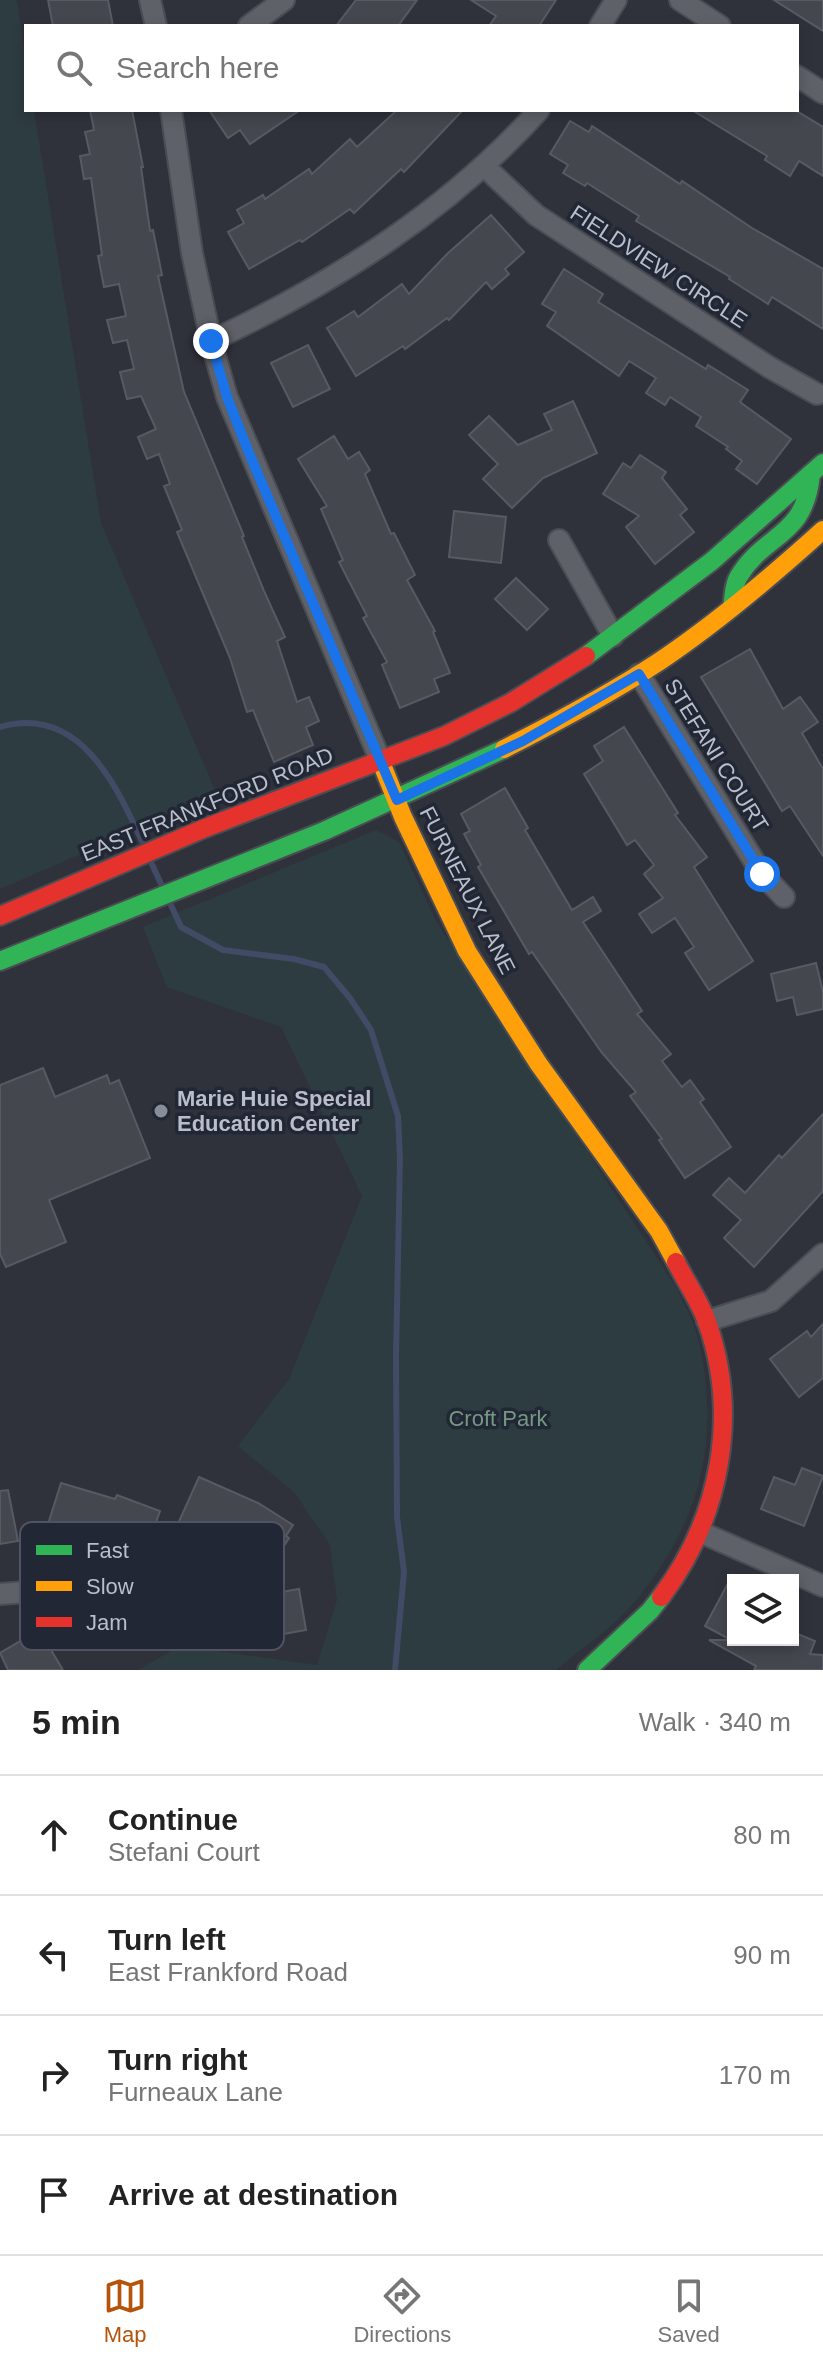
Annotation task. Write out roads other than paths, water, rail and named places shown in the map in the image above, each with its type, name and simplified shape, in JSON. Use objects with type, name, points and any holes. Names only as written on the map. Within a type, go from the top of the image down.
[{"type":"main road","name":"EAST FRANKFORD ROAD","points":[[0,916],[210,827],[381,762],[510,703],[613,636],[752,528],[817,469]]},
{"type":"main road","points":[[732,607],[736,583],[741,574],[772,542],[791,528],[803,512],[817,469]]},
{"type":"main road","points":[[0,961],[397,800],[523,741],[639,674],[732,607],[823,530]]},
{"type":"main road","name":"FURNEAUX LANE","points":[[381,762],[467,951],[538,1063],[659,1231],[707,1321],[716,1358],[725,1424],[718,1474],[700,1532],[676,1577],[650,1611],[587,1670]]},
{"type":"street","points":[[150,0],[156,24]]},
{"type":"street","points":[[252,24],[284,0]]},
{"type":"street","points":[[601,24],[616,0]]},
{"type":"street","points":[[680,0],[717,24]]},
{"type":"street","points":[[799,77],[823,93]]},
{"type":"street","name":"FURNEAUX LANE","points":[[171,112],[192,253],[227,397],[381,762]]},
{"type":"street","points":[[211,341],[332,279],[406,229],[484,166],[537,112]]},
{"type":"street","name":"FIELDVIEW CIRCLE","points":[[484,166],[536,215],[769,367],[817,394]]},
{"type":"street","points":[[559,540],[613,636]]},
{"type":"street","name":"STEFANI COURT","points":[[639,674],[762,874],[784,897]]},
{"type":"street","points":[[707,1321],[771,1301],[823,1254]]},
{"type":"street","points":[[700,1532],[823,1586]]},
{"type":"street","points":[[0,1594],[20,1593]]},
{"type":"waterway","points":[[0,727],[28,723],[52,727],[74,739],[92,755],[108,776],[144,846]]},
{"type":"waterway","points":[[150,860],[162,886]]},
{"type":"waterway","points":[[170,903],[181,927],[223,950],[294,959],[324,967],[371,1030],[398,1116],[397,1517],[404,1572],[395,1670]]},
{"type":"place","name":"Marie Huie Special Education Center","points":[[161,1111]]},
{"type":"park label","name":"Croft Park","points":[[498,1418]]}]
